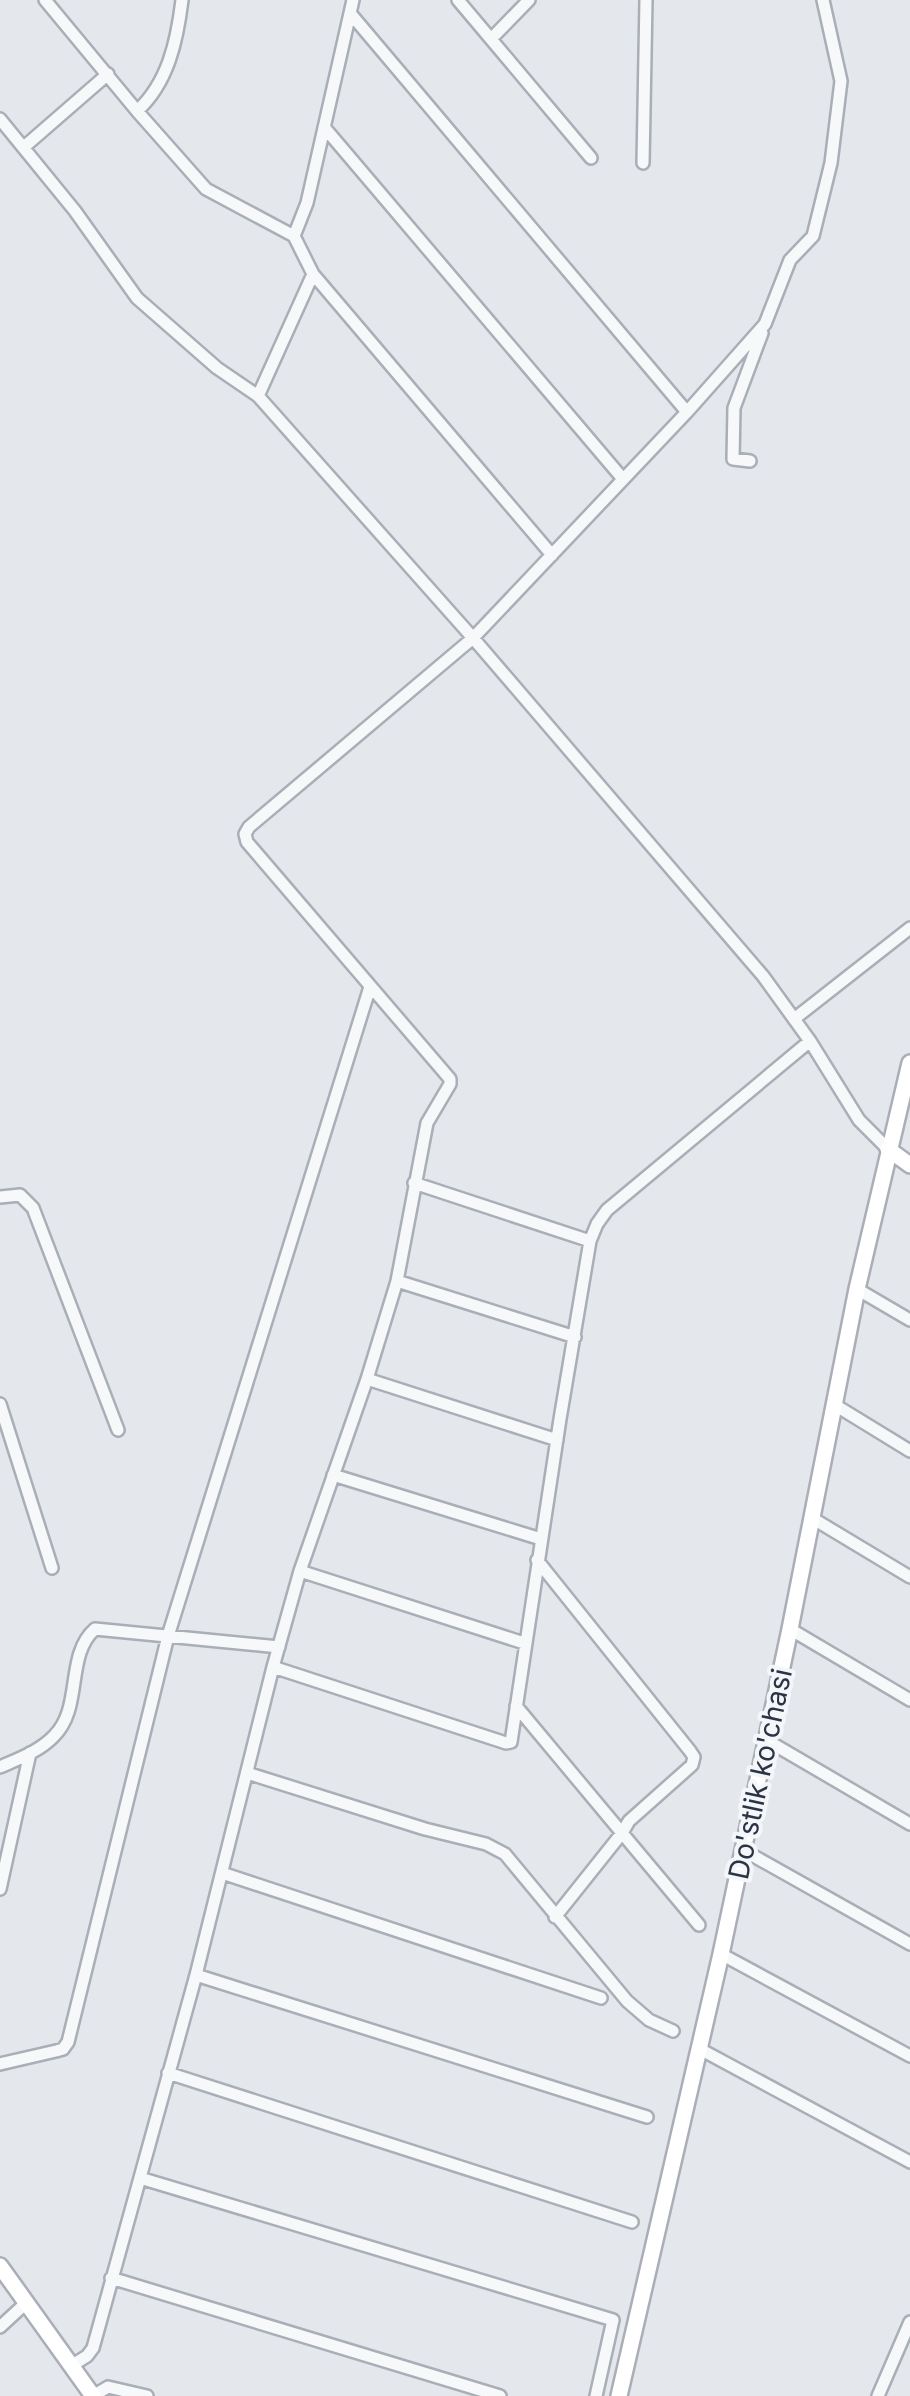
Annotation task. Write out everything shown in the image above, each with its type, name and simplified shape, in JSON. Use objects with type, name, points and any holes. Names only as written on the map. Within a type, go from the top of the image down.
[{"type":"street","points":[[45,0],[206,189],[294,236],[313,274],[552,556]]},
{"type":"street","points":[[137,111],[153,97],[166,70],[182,0]]},
{"type":"street","points":[[458,0],[591,158]]},
{"type":"street","points":[[491,40],[529,0]]},
{"type":"street","points":[[643,163],[646,0]]},
{"type":"street","points":[[750,462],[732,460],[734,408],[790,260],[813,236],[831,162],[840,82],[823,0]]},
{"type":"street","points":[[294,236],[307,203],[352,6]]},
{"type":"street","points":[[352,6],[687,412]]},
{"type":"street","points":[[24,147],[108,74]]},
{"type":"street","points":[[0,118],[75,211],[136,298],[216,368],[258,396],[474,638],[762,976],[810,1041],[860,1120],[910,1165]]},
{"type":"street","points":[[324,127],[623,478]]},
{"type":"street","points":[[258,396],[313,274]]},
{"type":"street","points":[[71,2366],[88,2356],[92,2348],[196,1975],[300,1571],[367,1379],[396,1281],[427,1123],[449,1090],[450,1079],[247,842],[245,834],[474,638],[765,324]]},
{"type":"street","points":[[794,1019],[910,928]]},
{"type":"street","points":[[0,2064],[56,2052],[68,2042],[168,1636],[370,987]]},
{"type":"street","points":[[274,1666],[506,1743],[512,1738],[590,1240],[607,1210],[810,1041]]},
{"type":"street","name":"Do'stlik ko'chasi","points":[[620,2396],[768,1741],[857,1289],[910,1063]]},
{"type":"street","points":[[414,1183],[590,1240]]},
{"type":"street","points":[[0,1198],[20,1195],[33,1208],[118,1430]]},
{"type":"street","points":[[396,1281],[575,1337]]},
{"type":"street","points":[[857,1289],[910,1320]]},
{"type":"street","points":[[367,1379],[557,1440]]},
{"type":"street","points":[[0,1404],[52,1568]]},
{"type":"street","points":[[835,1404],[910,1451]]},
{"type":"street","points":[[333,1475],[541,1539]]},
{"type":"street","points":[[812,1518],[910,1577]]},
{"type":"street","points":[[538,1560],[694,1757],[692,1764],[629,1822],[555,1917]]},
{"type":"street","points":[[300,1571],[524,1643]]},
{"type":"street","points":[[0,1767],[56,1735],[69,1708],[84,1638],[95,1629],[279,1647]]},
{"type":"street","points":[[790,1629],[910,1700]]},
{"type":"street","points":[[516,1706],[700,1925]]},
{"type":"street","points":[[768,1741],[910,1824]]},
{"type":"street","points":[[0,1889],[30,1753]]},
{"type":"street","points":[[248,1772],[425,1830],[486,1844],[505,1854],[627,2001],[649,2020],[673,2032]]},
{"type":"street","points":[[743,1850],[910,1944]]},
{"type":"street","points":[[222,1874],[602,1998]]},
{"type":"street","points":[[721,1954],[910,2056]]},
{"type":"street","points":[[196,1975],[647,2117]]},
{"type":"street","points":[[698,2048],[910,2162]]},
{"type":"street","points":[[168,2073],[632,2222]]},
{"type":"street","points":[[140,2178],[636,2327]]},
{"type":"street","points":[[0,2266],[93,2396],[108,2387],[147,2396]]},
{"type":"street","points":[[112,2278],[500,2396]]},
{"type":"street","points":[[0,2326],[26,2303]]},
{"type":"street","points":[[596,2396],[613,2320]]},
{"type":"street","points":[[878,2396],[910,2322]]}]
